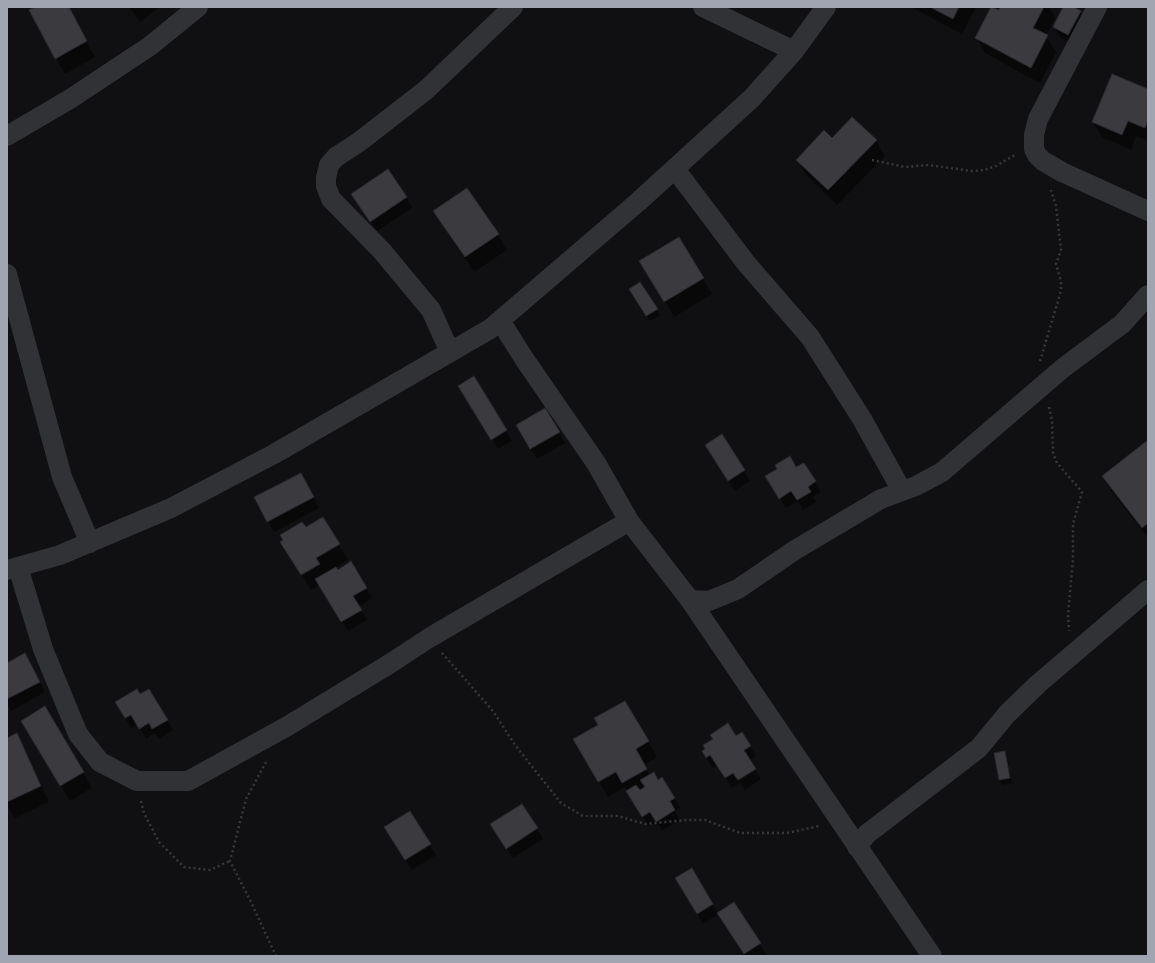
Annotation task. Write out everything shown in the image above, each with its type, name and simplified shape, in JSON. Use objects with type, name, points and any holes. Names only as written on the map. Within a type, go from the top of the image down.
[{"type":"street","points":[[7,136],[70,99],[150,46],[198,7]]},
{"type":"street","points":[[450,352],[431,310],[382,251],[331,199],[326,186],[326,178],[329,165],[336,157],[426,90],[513,7]]},
{"type":"street","points":[[703,7],[794,52]]},
{"type":"street","points":[[629,521],[429,638],[286,727],[188,781],[137,781],[100,762],[78,734],[43,649],[13,568],[60,555],[171,508],[274,454],[501,322],[675,169],[752,98],[794,52],[826,7]]},
{"type":"street","points":[[1097,7],[1038,119],[1034,135],[1039,155],[1062,172],[1148,210]]},
{"type":"street","points":[[675,169],[746,263],[810,338],[862,419],[902,491]]},
{"type":"street","points":[[7,274],[62,477],[90,543]]},
{"type":"street","points":[[690,600],[709,601],[738,589],[795,550],[881,499],[916,486],[942,472],[1042,386],[1122,324],[1148,296]]},
{"type":"street","points":[[501,322],[525,360],[596,463],[629,521],[690,600],[932,956]]},
{"type":"street","points":[[857,847],[867,834],[979,748],[1007,714],[1148,590]]},
{"type":"path","points":[[872,160],[905,167],[928,165],[972,171],[984,170],[1022,152],[1039,155],[1056,206],[1061,250],[1056,264],[1061,286],[1052,325],[1040,361],[1042,386],[1052,420],[1053,453],[1057,463],[1082,492],[1073,524],[1072,537],[1074,559],[1068,615],[1070,657]]},
{"type":"path","points":[[429,638],[493,712],[515,744],[561,803],[583,816],[618,816],[645,824],[686,820],[705,820],[740,833],[787,833],[839,820]]},
{"type":"path","points":[[267,759],[246,799],[230,861],[276,956]]},
{"type":"path","points":[[137,781],[144,812],[159,842],[184,867],[210,870],[230,861]]},
{"type":"building","points":[[35,7],[69,7],[87,41],[55,59],[29,10]]},
{"type":"building","points":[[930,7],[959,7],[953,19]]},
{"type":"building","points":[[991,7],[999,10],[1000,7],[1044,7],[1033,28],[1048,35],[1031,68],[975,38]]},
{"type":"building","points":[[1063,7],[1074,7],[1081,11],[1068,35],[1053,27]]},
{"type":"building","points":[[1112,74],[1148,89],[1148,121],[1145,128],[1128,121],[1122,135],[1092,122]]},
{"type":"building","points":[[852,117],[877,140],[828,190],[796,160],[824,130],[832,138]]},
{"type":"building","points":[[388,169],[407,197],[370,222],[351,194]]},
{"type":"building","points":[[467,188],[499,234],[465,257],[433,211]]},
{"type":"building","points":[[679,237],[704,278],[664,302],[639,261]]},
{"type":"building","points":[[640,282],[658,309],[646,316],[629,289]]},
{"type":"building","points":[[474,376],[507,430],[491,440],[458,386]]},
{"type":"building","points":[[545,408],[560,432],[530,449],[516,425]]},
{"type":"building","points":[[722,434],[745,470],[728,481],[705,445]]},
{"type":"building","points":[[1148,440],[1148,523],[1142,528],[1102,476]]},
{"type":"building","points":[[790,456],[796,467],[804,463],[816,481],[808,487],[811,492],[797,500],[791,491],[779,499],[765,476],[777,469],[775,465]]},
{"type":"building","points":[[301,473],[314,497],[267,522],[254,497]]},
{"type":"building","points":[[323,517],[340,544],[316,558],[320,564],[301,575],[280,542],[283,540],[280,535],[302,522],[306,527]]},
{"type":"building","points":[[351,561],[367,588],[353,596],[362,610],[341,622],[315,579],[336,567],[338,570]]},
{"type":"building","points":[[25,653],[40,682],[7,699],[7,663]]},
{"type":"building","points":[[137,689],[140,694],[149,689],[168,720],[152,729],[149,723],[139,729],[131,715],[125,718],[115,702]]},
{"type":"building","points":[[625,701],[649,741],[636,749],[647,769],[622,783],[616,772],[598,782],[573,739],[598,725],[594,718]]},
{"type":"building","points":[[45,706],[84,772],[60,786],[21,721]]},
{"type":"building","points":[[728,723],[736,736],[742,732],[751,746],[744,750],[756,769],[738,780],[733,773],[725,778],[710,755],[706,758],[702,751],[705,749],[703,745],[713,739],[710,735]]},
{"type":"building","points":[[17,733],[41,786],[7,802],[7,738]]},
{"type":"building","points":[[1005,751],[1010,778],[999,780],[994,753]]},
{"type":"building","points":[[654,772],[658,780],[662,777],[675,798],[670,801],[675,810],[656,822],[650,812],[642,817],[626,791],[636,785],[640,790],[645,787],[640,780]]},
{"type":"building","points":[[522,804],[538,828],[506,849],[490,824]]},
{"type":"building","points":[[410,811],[431,844],[405,860],[384,827]]},
{"type":"building","points":[[692,868],[713,904],[697,914],[675,878]]},
{"type":"building","points":[[734,902],[761,943],[744,954],[717,913]]}]
